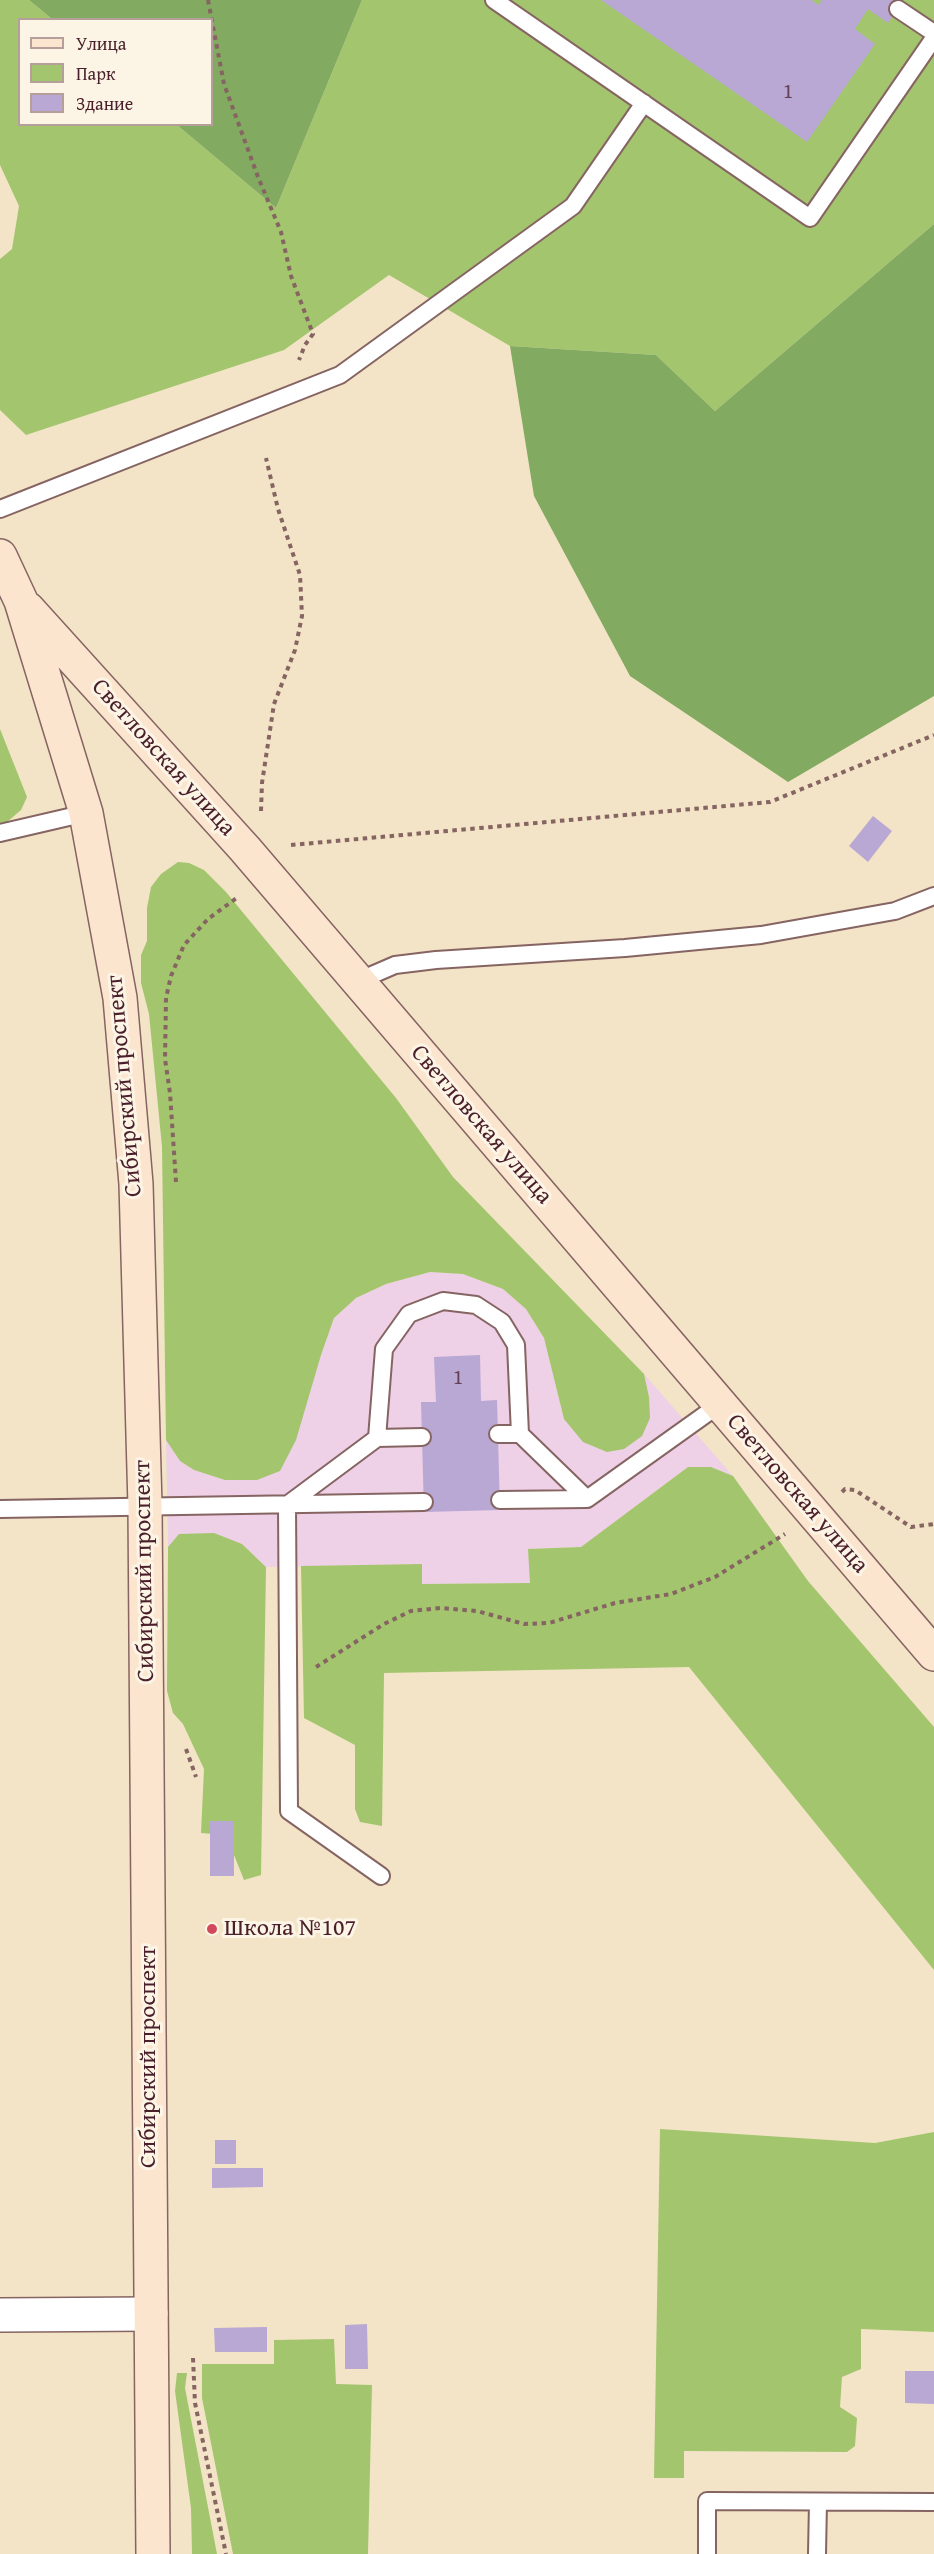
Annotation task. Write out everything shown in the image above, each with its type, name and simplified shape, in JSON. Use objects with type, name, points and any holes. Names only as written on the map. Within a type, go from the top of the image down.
[{"type":"main road","points":[[0,556],[21,601]]},
{"type":"main road","name":"Сибирский проспект","points":[[21,601],[86,813],[120,998],[134,1161],[145,1506],[153,2554]]},
{"type":"main road","name":"Светловская улица","points":[[21,601],[269,876],[934,1654]]},
{"type":"street","points":[[0,2315],[151,2314]]},
{"type":"lane","points":[[494,0],[810,218],[934,38]]},
{"type":"lane","points":[[898,9],[934,33]]},
{"type":"lane","points":[[0,509],[340,375],[573,206],[644,103]]},
{"type":"lane","points":[[0,833],[86,813]]},
{"type":"lane","points":[[358,981],[395,965],[436,960],[625,948],[760,935],[895,911],[934,896]]},
{"type":"lane","points":[[377,1438],[384,1349],[409,1314],[444,1301],[476,1305],[502,1322],[516,1345],[520,1434],[587,1499]]},
{"type":"lane","points":[[500,1500],[587,1499],[720,1404]]},
{"type":"lane","points":[[498,1434],[520,1434]]},
{"type":"lane","points":[[287,1505],[377,1438],[422,1437]]},
{"type":"lane","points":[[0,1509],[424,1502]]},
{"type":"lane","points":[[287,1505],[289,1810],[381,1876]]},
{"type":"lane","points":[[707,2554],[707,2501],[934,2502]]},
{"type":"lane","points":[[817,2554],[818,2502]]},
{"type":"path","points":[[208,0],[211,18]]},
{"type":"path","points":[[213,26],[224,84],[281,232],[291,276],[313,334],[305,345],[298,364]]},
{"type":"path","points":[[261,814],[262,783],[274,704],[295,650],[302,616],[300,575],[278,509],[266,458]]},
{"type":"path","points":[[245,849],[770,802],[934,735]]},
{"type":"path","points":[[176,1192],[173,1128],[165,1059],[166,998],[171,975],[184,945],[208,919],[269,876]]},
{"type":"path","points":[[288,1685],[384,1624],[411,1611],[440,1608],[467,1611],[524,1624],[549,1623],[615,1603],[671,1594],[715,1577],[778,1539],[845,1489],[855,1490],[911,1527],[934,1524]]},
{"type":"path","points":[[183,1742],[196,1777]]},
{"type":"path","points":[[193,2358],[195,2403],[226,2554]]},
{"type":"shaded area","points":[[430,1272],[463,1274],[503,1289],[526,1309],[544,1338],[564,1419],[649,1397],[644,1374],[733,1476],[711,1467],[688,1467],[581,1547],[528,1549],[531,1583],[422,1584],[422,1564],[266,1567],[242,1544],[180,1534],[168,1547],[166,1440],[180,1461],[194,1470],[225,1480],[257,1480],[321,1355],[334,1318],[356,1298],[386,1284]]},
{"type":"green space","points":[[0,0],[29,0],[51,18],[18,18],[18,126],[178,126],[276,208],[362,0],[934,0],[934,224],[715,411],[656,355],[510,346],[389,275],[284,350],[26,435],[0,410],[0,259],[12,249],[19,206],[0,165]]},
{"type":"green space","points":[[29,0],[362,0],[276,208],[178,126],[213,126],[213,18],[51,18]]},
{"type":"green space","points":[[934,224],[934,696],[788,782],[630,676],[534,496],[510,346],[656,355],[715,411]]},
{"type":"green space","points":[[0,729],[27,797],[21,810],[7,822],[0,823]]},
{"type":"green space","points":[[178,862],[189,863],[204,870],[226,892],[396,1098],[453,1177],[644,1374],[649,1397],[650,1418],[642,1436],[624,1449],[607,1452],[583,1442],[564,1419],[544,1338],[526,1309],[503,1289],[463,1274],[430,1272],[386,1284],[356,1298],[334,1318],[296,1440],[280,1471],[257,1480],[225,1480],[194,1470],[180,1461],[166,1440],[162,1147],[149,1014],[141,983],[141,955],[147,941],[147,908],[151,887],[161,874]]},
{"type":"green space","points":[[688,1467],[711,1467],[733,1476],[808,1581],[934,1727],[934,1970],[689,1667],[384,1673],[382,1826],[360,1822],[355,1809],[355,1745],[304,1718],[301,1566],[422,1564],[422,1584],[530,1583],[528,1549],[581,1547]]},
{"type":"green space","points":[[214,1533],[242,1544],[266,1567],[261,1875],[244,1880],[226,1835],[201,1833],[204,1769],[183,1724],[173,1713],[167,1691],[168,1547],[179,1534]]},
{"type":"green space","points":[[660,2129],[875,2143],[934,2132],[934,2332],[861,2329],[861,2369],[842,2377],[840,2407],[857,2418],[855,2446],[847,2452],[684,2451],[684,2478],[654,2478]]},
{"type":"green space","points":[[334,2339],[336,2384],[372,2385],[368,2554],[233,2554],[202,2398],[202,2364],[274,2364],[274,2340]]},
{"type":"green space","points":[[177,2373],[187,2373],[185,2388],[217,2554],[192,2554],[191,2508],[175,2391]]},
{"type":"building","points":[[601,0],[812,0],[818,5],[822,0],[904,0],[888,23],[868,9],[855,29],[875,44],[807,142]]},
{"type":"building","points":[[873,816],[892,831],[868,862],[849,846]]},
{"type":"building","points":[[480,1355],[481,1401],[497,1400],[500,1510],[424,1512],[421,1402],[436,1402],[434,1357]]},
{"type":"building","points":[[210,1821],[234,1821],[234,1876],[210,1876]]},
{"type":"building","points":[[215,2140],[236,2140],[236,2164],[215,2164]]},
{"type":"building","points":[[212,2168],[263,2168],[263,2187],[212,2188]]},
{"type":"building","points":[[367,2324],[368,2369],[345,2369],[345,2325]]},
{"type":"building","points":[[267,2327],[267,2352],[215,2352],[214,2328]]},
{"type":"building","points":[[905,2371],[934,2371],[934,2404],[905,2403]]},
{"type":"place","name":"Школа №107","points":[[212,1929]]}]
